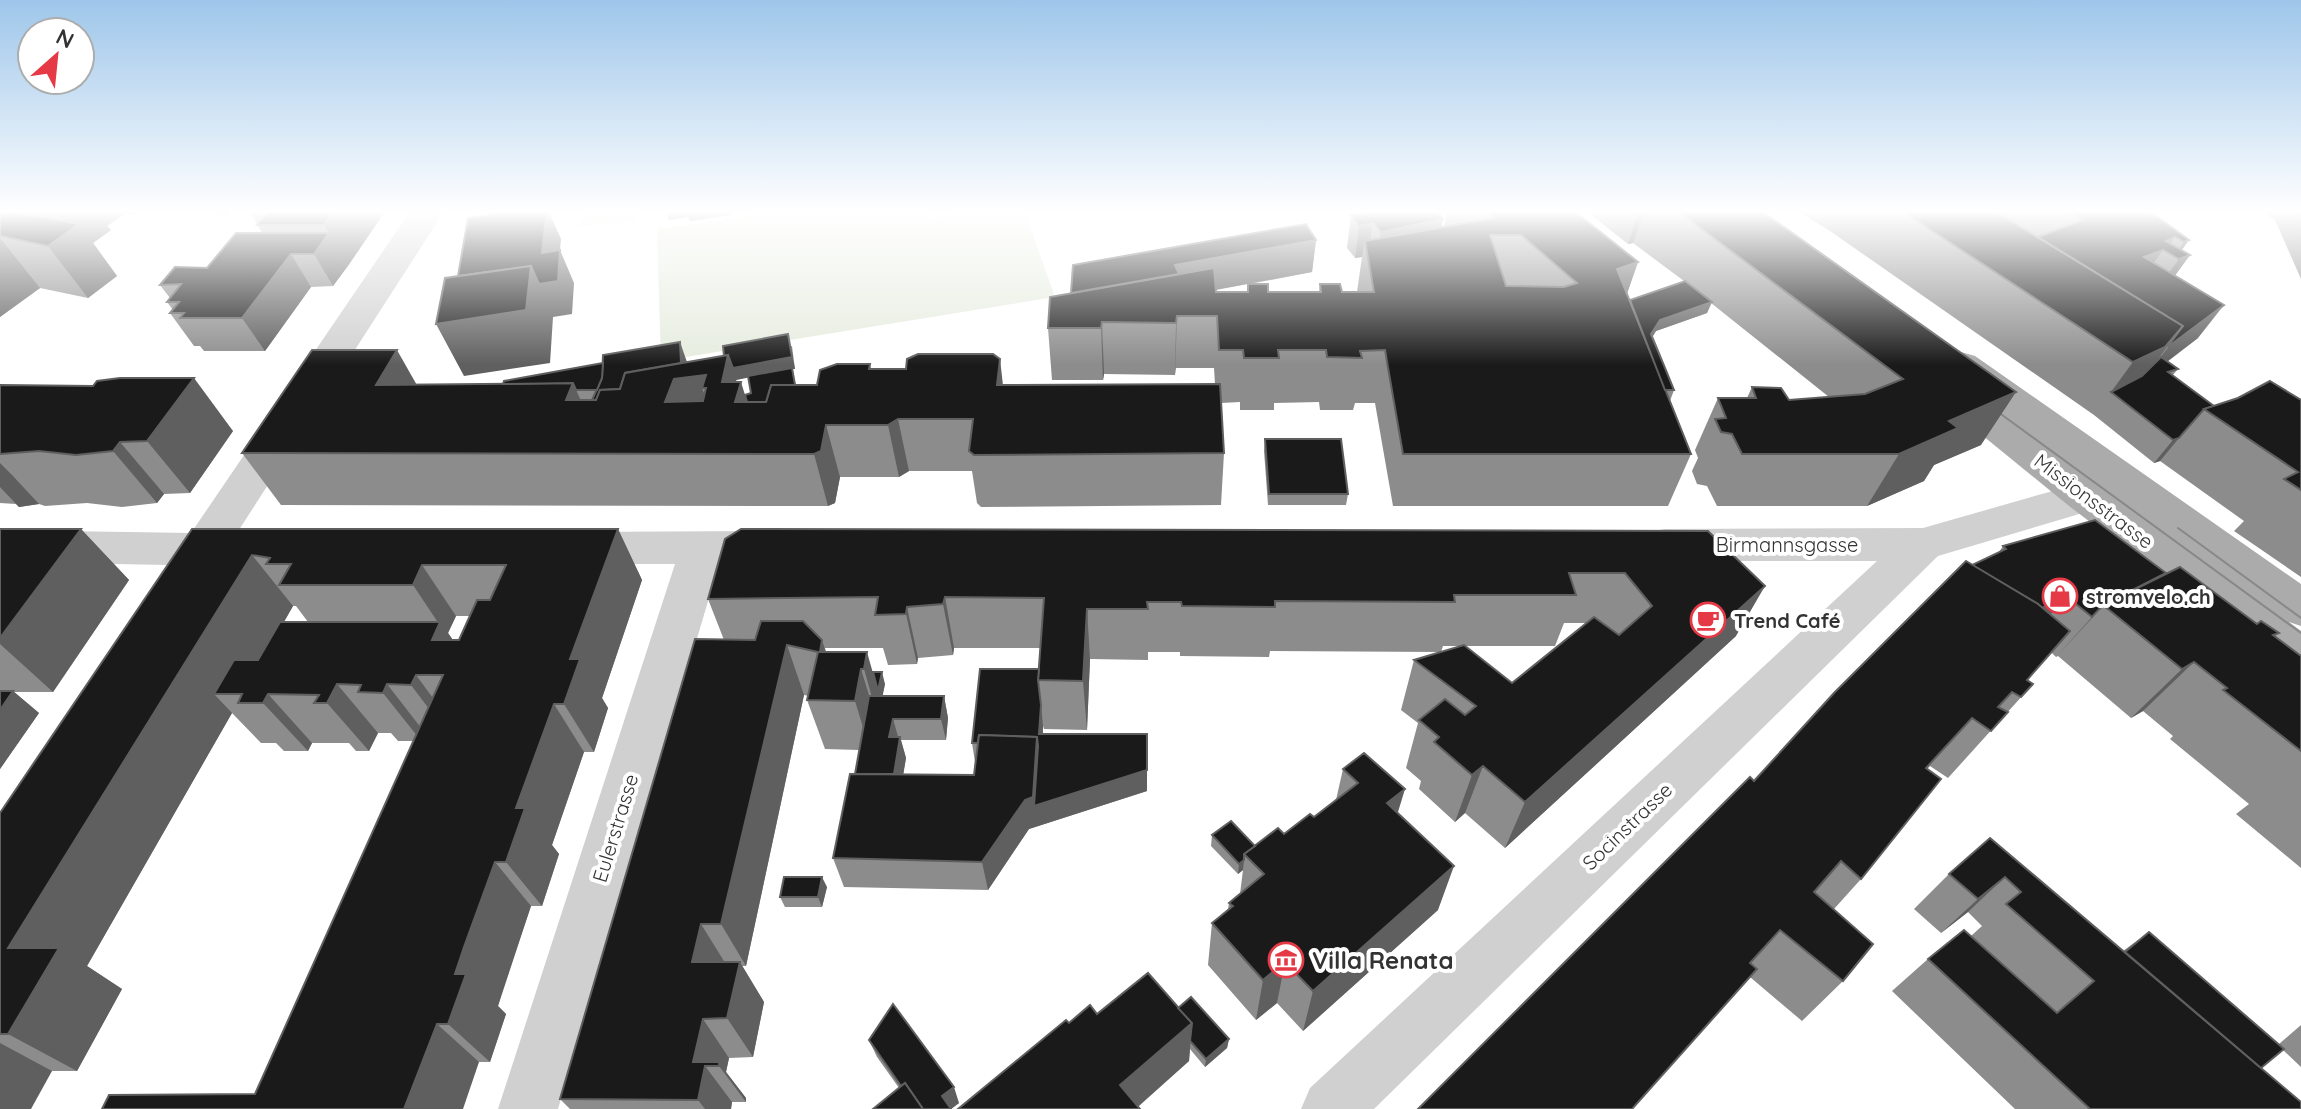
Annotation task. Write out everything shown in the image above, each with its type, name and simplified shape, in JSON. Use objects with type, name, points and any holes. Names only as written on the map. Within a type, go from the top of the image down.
[{"type":"main road","name":"Missionsstrasse","points":[[1930,360],[1945,353],[2301,656]]},
{"type":"main road","name":"Missionsstrasse","points":[[2104,487],[2301,608]]},
{"type":"street","points":[[167,603],[394,262]]},
{"type":"street","name":"Birmannsgasse","points":[[1623,545],[1923,544],[2104,487]]},
{"type":"street","name":"Socinstrasse","points":[[1331,1109],[1923,544]]},
{"type":"street","points":[[0,546],[281,550]]},
{"type":"street","name":"Eulerstrasse","points":[[528,1109],[702,547]]},
{"type":"street","points":[[531,548],[827,547]]},
{"type":"shaded area","points":[[658,262],[1042,262],[1055,297],[661,361]]},
{"type":"building","points":[[212,262],[285,262],[242,318],[180,318],[184,313],[170,313],[179,302],[167,302],[181,284],[160,285],[175,267],[207,268]]},
{"type":"building","points":[[460,262],[559,262],[558,281],[539,284],[531,266],[458,276]]},
{"type":"building","points":[[1091,262],[1193,262],[1175,265],[1179,274],[1071,293],[1073,265]]},
{"type":"building","points":[[1369,262],[1498,262],[1506,286],[1564,287],[1577,283],[1552,262],[1638,262],[1617,269],[1691,454],[1403,454],[1385,350],[1360,351],[1362,358],[1327,357],[1326,350],[1278,350],[1279,358],[1244,358],[1243,350],[1219,350],[1217,316],[1177,316],[1176,323],[1102,322],[1101,328],[1048,328],[1050,297],[1214,268],[1216,292],[1248,292],[1248,284],[1268,284],[1268,292],[1321,292],[1320,284],[1340,284],[1342,292],[1374,292]]},
{"type":"building","points":[[1746,262],[1833,262],[2016,392],[1949,421],[1958,428],[1899,454],[1742,454],[1732,434],[1721,432],[1715,419],[1726,418],[1718,398],[1756,398],[1752,387],[1781,388],[1789,400],[1865,394],[1903,379]]},
{"type":"building","points":[[1979,262],[2078,262],[2183,326],[2165,347],[2133,362]]},
{"type":"building","points":[[2078,262],[2152,262],[2224,305],[2168,346],[2183,326]]},
{"type":"building","points":[[531,266],[526,310],[436,324],[445,278]]},
{"type":"building","points":[[1685,281],[1712,302],[1660,320],[1651,334],[1674,390],[1665,390],[1630,300]]},
{"type":"building","points":[[788,334],[792,357],[733,368],[728,355],[724,356],[723,346]]},
{"type":"building","points":[[680,342],[681,363],[625,373],[620,389],[600,390],[596,400],[592,400],[602,378],[603,355]]},
{"type":"building","points":[[312,350],[397,350],[376,385],[573,383],[566,400],[596,400],[600,390],[620,389],[625,373],[728,355],[722,382],[741,382],[735,402],[766,402],[771,385],[817,385],[820,370],[837,364],[870,364],[869,369],[906,369],[907,359],[918,354],[993,354],[1000,359],[997,385],[1220,384],[1224,453],[974,455],[969,451],[973,419],[898,419],[888,425],[826,425],[821,451],[814,454],[242,453]],"holes":[[[706,375],[702,388],[706,388],[703,401],[665,402],[674,379]]]},
{"type":"building","points":[[2161,357],[2178,369],[2168,372],[2214,406],[2204,409],[2179,438],[2173,440],[2111,392],[2142,376]]},
{"type":"building","points":[[603,363],[597,390],[576,390],[573,383],[503,384],[504,381]]},
{"type":"building","points":[[792,368],[795,385],[771,385],[766,402],[747,402],[745,395],[751,393],[748,376]]},
{"type":"building","points":[[194,378],[147,441],[120,442],[113,451],[76,455],[39,451],[0,454],[0,385],[93,386],[97,381]]},
{"type":"building","points":[[2270,381],[2301,400],[2301,490],[2284,479],[2298,472],[2204,409],[2238,398]]},
{"type":"building","points":[[1265,439],[1341,439],[1348,494],[1269,494]]},
{"type":"building","points":[[2095,520],[2166,573],[2103,605],[2092,617],[2066,596],[2042,608],[1972,565],[2006,549],[2003,546]]},
{"type":"building","points":[[0,529],[81,529],[0,638]]},
{"type":"building","points":[[192,529],[618,529],[570,659],[580,659],[564,704],[554,704],[516,808],[525,808],[506,862],[495,862],[464,947],[455,974],[466,974],[448,1024],[437,1024],[404,1109],[102,1109],[109,1095],[255,1094],[443,675],[416,675],[411,685],[387,684],[383,693],[358,692],[361,685],[337,684],[327,703],[314,703],[319,695],[268,694],[263,703],[238,703],[242,694],[214,694],[234,660],[258,660],[280,622],[440,622],[432,640],[459,640],[477,600],[490,600],[506,565],[422,565],[413,585],[279,585],[291,564],[266,564],[270,558],[252,555],[8,948],[59,948],[8,1034],[0,1034],[0,813]]},
{"type":"building","points":[[741,529],[1708,531],[1765,586],[1525,802],[1483,766],[1472,775],[1434,742],[1439,737],[1419,720],[1445,699],[1465,715],[1476,706],[1414,660],[1464,645],[1512,683],[1594,617],[1619,635],[1652,606],[1625,573],[1569,573],[1576,595],[1454,595],[1455,602],[1275,601],[1275,607],[1182,606],[1181,602],[1147,602],[1148,609],[1087,609],[1083,681],[1038,680],[1044,598],[945,597],[943,604],[907,607],[906,614],[875,615],[878,597],[708,599],[725,539]]},
{"type":"building","points":[[1966,561],[2038,604],[2070,631],[2027,680],[2033,684],[2021,697],[2012,692],[1998,707],[2008,712],[1991,731],[1972,718],[1926,768],[1941,779],[1861,879],[1841,861],[1814,892],[1873,944],[1843,981],[1780,930],[1750,963],[1757,969],[1632,1109],[1418,1109],[1750,777],[1754,781],[1834,693]]},
{"type":"building","points":[[2180,567],[2257,624],[2261,621],[2279,633],[2273,635],[2301,656],[2301,751],[2223,690],[2227,688],[2194,662],[2182,669],[2103,605]]},
{"type":"building","points":[[761,621],[803,621],[822,640],[820,652],[867,652],[855,701],[807,700],[818,652],[787,645],[721,924],[701,924],[692,962],[740,962],[727,1018],[703,1019],[693,1062],[719,1062],[719,1066],[705,1066],[698,1100],[560,1099],[695,639],[755,640]]},
{"type":"building","points":[[980,669],[1039,669],[1039,734],[1147,734],[1147,770],[1034,806],[1037,737],[979,735],[978,743],[972,743]]},
{"type":"building","points":[[873,672],[882,672],[878,691]]},
{"type":"building","points":[[0,691],[13,691],[0,710]]},
{"type":"building","points":[[869,696],[944,696],[941,719],[893,719],[889,737],[900,737],[894,774],[855,774]]},
{"type":"building","points":[[979,735],[1037,737],[1033,797],[1025,800],[982,862],[833,858],[850,774],[974,775]]},
{"type":"building","points":[[1364,753],[1405,789],[1387,803],[1454,866],[1313,991],[1285,962],[1263,980],[1212,923],[1233,906],[1229,903],[1264,874],[1244,854],[1278,828],[1284,834],[1310,814],[1314,817],[1358,783],[1343,769]]},
{"type":"building","points":[[1231,821],[1255,846],[1244,854],[1244,860],[1239,864],[1212,835]]},
{"type":"building","points":[[1990,838],[2301,1102],[2301,1109],[2090,1109],[1928,959],[1964,930],[2057,1013],[2094,981],[2006,904],[2021,892],[2005,877],[1978,899],[1949,874]]},
{"type":"building","points":[[784,877],[822,877],[818,897],[780,897]]},
{"type":"building","points":[[2149,932],[2284,1049],[2261,1068],[2125,952]]},
{"type":"building","points":[[1148,973],[1192,1023],[1120,1085],[1140,1109],[958,1109],[1066,1020],[1069,1023],[1090,1005],[1097,1014]]},
{"type":"building","points":[[1191,997],[1229,1039],[1206,1059],[1190,1041],[1192,1023],[1178,1008]]},
{"type":"building","points":[[893,1004],[954,1087],[942,1096],[951,1109],[923,1109],[905,1083],[901,1086],[869,1040]]},
{"type":"building","points":[[905,1083],[923,1109],[873,1109]]},
{"type":"tram line","points":[[1983,401],[2301,633]]},
{"type":"tram line","points":[[2178,528],[2301,618]]},
{"type":"place","name":"stromvelo.ch","points":[[2060,596]]},
{"type":"place","name":"Trend Café","points":[[1708,620]]},
{"type":"place","name":"Villa Renata","points":[[1286,960]]}]
